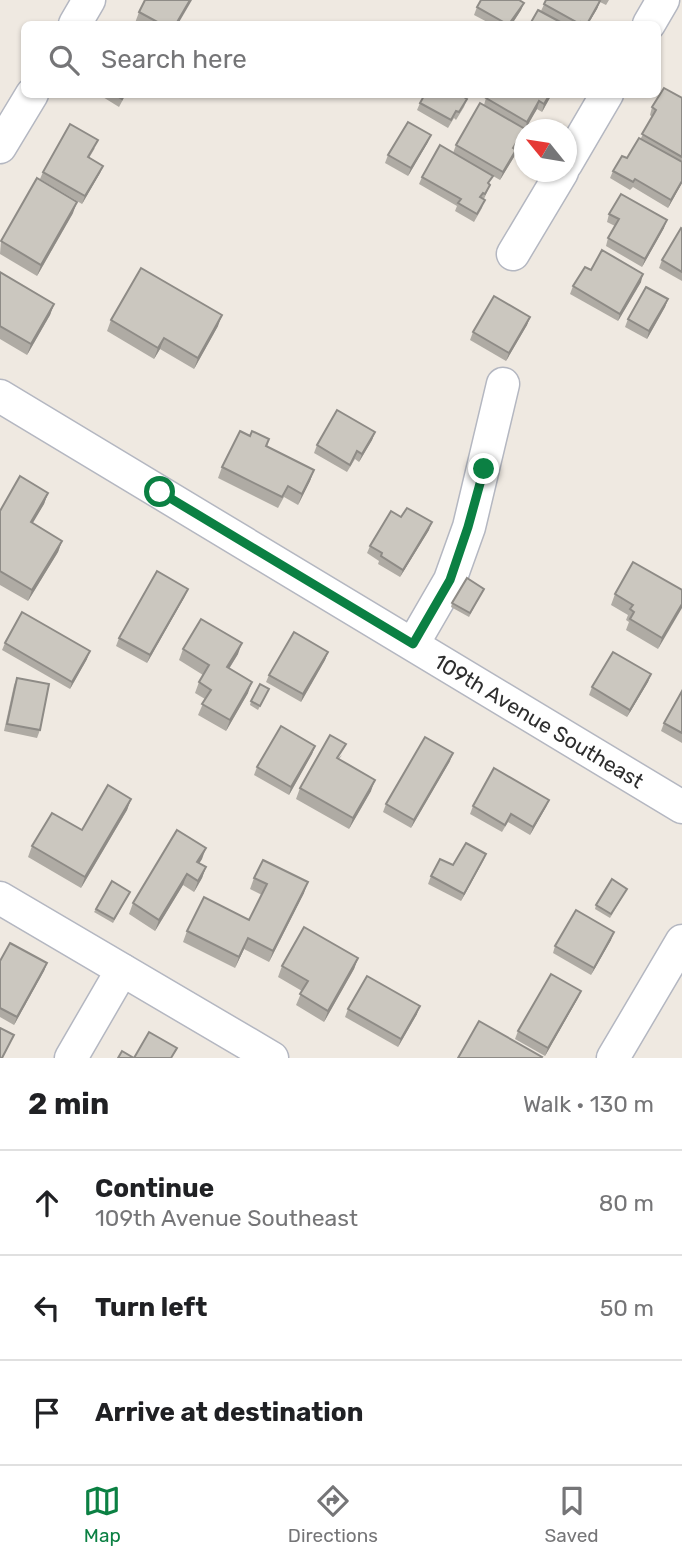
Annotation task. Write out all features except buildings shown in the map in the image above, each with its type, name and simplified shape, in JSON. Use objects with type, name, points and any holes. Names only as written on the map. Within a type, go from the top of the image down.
[{"type":"street","points":[[77,21],[89,0]]},
{"type":"street","points":[[651,21],[663,0]]},
{"type":"street","points":[[0,147],[30,98]]},
{"type":"street","points":[[577,145],[605,98]]},
{"type":"street","points":[[513,254],[556,182]]},
{"type":"street","points":[[413,644],[450,580],[475,503],[503,384]]},
{"type":"street","name":"109th Avenue Southeast","points":[[0,396],[682,807]]},
{"type":"street","points":[[0,898],[256,1054]]},
{"type":"street","points":[[613,1058],[682,941]]},
{"type":"street","points":[[71,1058],[122,970]]},
{"type":"route","points":[[160,492],[413,644],[450,580],[484,469]]}]
